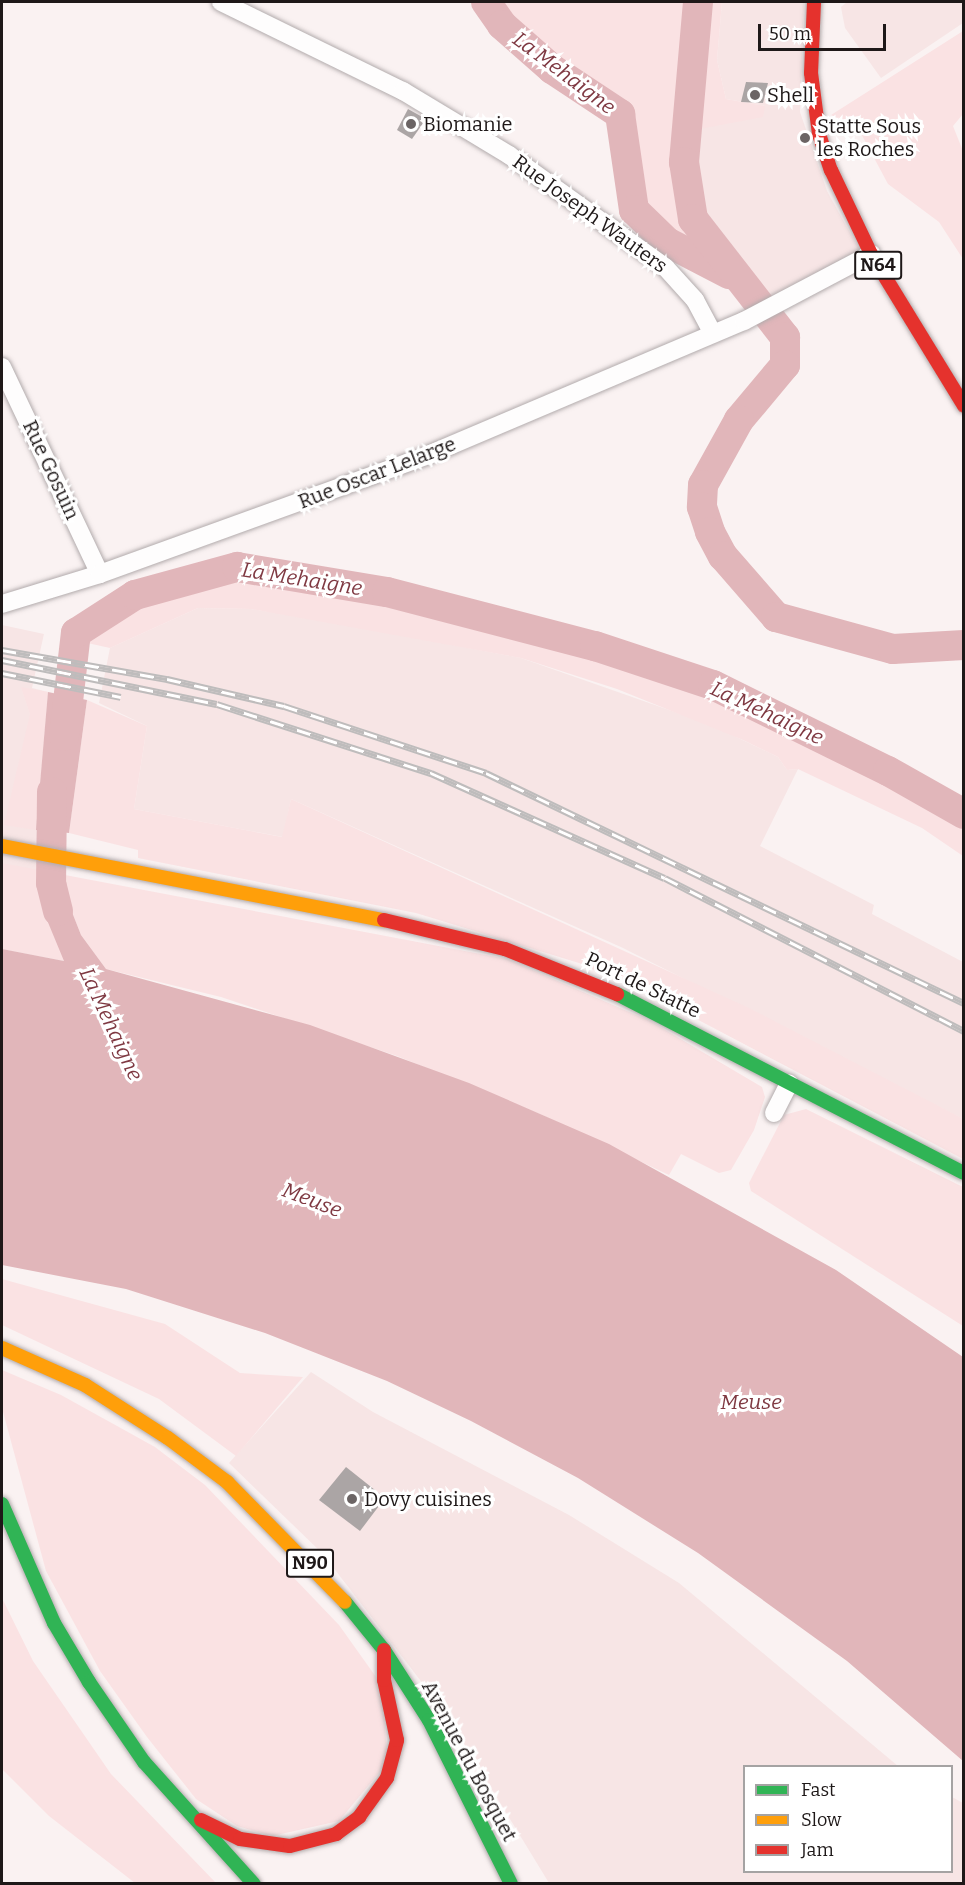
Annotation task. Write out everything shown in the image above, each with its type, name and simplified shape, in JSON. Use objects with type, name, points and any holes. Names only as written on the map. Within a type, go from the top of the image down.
[{"type":"main road","name":"N64","points":[[814,2],[811,73],[816,113],[831,170],[871,254],[963,406]]},
{"type":"main road","name":"Port de Statte","points":[[2,846],[420,927],[576,973],[646,1005],[789,1084],[963,1173]]},
{"type":"main road","name":"Avenue du Bosquet","points":[[2,1348],[85,1385],[227,1482],[329,1582],[384,1650],[429,1720],[511,1884]]},
{"type":"main road","points":[[2,1504],[54,1623],[88,1682],[186,1813],[254,1884]]},
{"type":"main road","points":[[32,1612],[77,1692]]},
{"type":"main road","points":[[186,1813],[240,1839],[290,1845],[336,1834],[359,1817],[387,1778],[398,1740],[384,1680],[384,1650]]},
{"type":"street","name":"Rue Joseph Wauters","points":[[221,2],[403,91],[509,155],[666,268],[695,300],[713,334]]},
{"type":"street","points":[[814,2],[833,2]]},
{"type":"street","name":"Rue Oscar Lelarge","points":[[2,604],[100,574],[428,455],[750,318],[871,254]]},
{"type":"street","name":"Rue Gosuin","points":[[2,367],[100,574]]},
{"type":"street","points":[[774,1113],[789,1084]]},
{"type":"shaded area","points":[[479,2],[722,2],[717,60],[726,99],[765,106],[763,117],[689,131],[684,162],[693,219],[733,276],[667,242],[634,210],[620,114],[599,110],[498,33]]},
{"type":"shaded area","points":[[722,2],[804,2],[800,112],[827,191],[864,258],[782,302],[733,276],[693,219],[684,162],[689,131],[765,106],[726,99],[717,60]]},
{"type":"shaded area","points":[[847,2],[963,2],[963,23],[881,78],[845,28],[841,7]]},
{"type":"shaded area","points":[[963,31],[963,114],[953,126],[963,151],[963,259],[939,222],[888,184],[857,126],[831,115]]},
{"type":"shaded area","points":[[239,561],[389,586],[630,648],[718,679],[963,796],[963,856],[922,828],[798,769],[787,770],[778,757],[743,740],[617,689],[521,658],[251,609],[198,608],[110,648],[74,640],[76,633],[135,595]]},
{"type":"shaded area","points":[[198,608],[251,609],[318,619],[521,658],[709,724],[778,757],[787,770],[798,769],[760,846],[874,905],[872,914],[963,962],[963,1119],[623,948],[291,799],[283,837],[134,809],[147,726],[99,703],[110,648]]},
{"type":"shaded area","points":[[2,625],[44,634],[32,688],[48,692],[36,829],[41,896],[65,961],[2,949]]},
{"type":"shaded area","points":[[21,687],[48,692],[36,830],[4,825],[30,714]]},
{"type":"shaded area","points":[[87,700],[147,726],[134,809],[282,837],[291,799],[749,1008],[956,1115],[963,1119],[963,1159],[649,994],[579,963],[416,913],[138,858],[138,850],[69,833]]},
{"type":"shaded area","points":[[2,863],[39,870],[47,920],[65,961],[2,949]]},
{"type":"shaded area","points":[[65,875],[507,959],[650,1021],[762,1087],[765,1097],[754,1130],[731,1170],[719,1173],[681,1154],[669,1175],[540,1114],[397,1056],[221,997],[106,969],[81,935],[70,907]]},
{"type":"shaded area","points":[[806,1109],[963,1187],[963,1326],[751,1191],[749,1183],[784,1115]]},
{"type":"shaded area","points":[[2,1279],[165,1324],[240,1373],[303,1377],[236,1456],[159,1399],[2,1325]]},
{"type":"shaded area","points":[[2,1370],[61,1395],[155,1447],[205,1485],[339,1625],[381,1684],[388,1762],[339,1821],[272,1836],[237,1826],[196,1799],[147,1737],[100,1671],[46,1571],[2,1408]]},
{"type":"shaded area","points":[[311,1372],[373,1412],[569,1515],[679,1583],[897,1765],[743,1765],[743,1873],[953,1873],[953,1798],[963,1803],[963,1883],[549,1883],[444,1711],[322,1553],[229,1463]]},
{"type":"shaded area","points":[[2,1598],[33,1661],[111,1774],[216,1883],[135,1883],[49,1816],[2,1769]]},
{"type":"water","points":[[48,692],[87,700],[69,833],[36,830]]},
{"type":"water","name":"Meuse","points":[[39,870],[65,875],[70,907],[81,935],[106,969],[310,1025],[469,1083],[609,1144],[836,1270],[963,1357],[963,1761],[847,1661],[698,1553],[578,1478],[471,1421],[387,1381],[265,1333],[126,1289],[2,1265],[2,949],[64,961],[47,920]]},
{"type":"building","name":"Shell","points":[[746,82],[768,83],[763,103],[741,102]]},
{"type":"building","name":"Biomanie","points":[[408,109],[426,119],[412,139],[397,130]]},
{"type":"building","name":"Dovy cuisines","points":[[346,1467],[385,1498],[360,1531],[319,1500]]},
{"type":"waterway","name":"La Mehaigne","points":[[486,2],[502,25],[552,69],[620,114],[634,210],[667,242],[729,274]]},
{"type":"waterway","name":"La Mehaigne","points":[[698,2],[684,162],[693,219],[785,337],[785,365],[739,420],[703,485],[702,507],[710,532],[723,556],[776,617],[893,649],[964,645]]},
{"type":"waterway","name":"La Mehaigne","points":[[64,736],[76,633],[135,595],[237,567],[387,592],[595,646],[713,685],[888,771],[964,814]]},
{"type":"waterway","name":"La Mehaigne","points":[[52,792],[51,883],[58,911]]},
{"type":"railway","points":[[2,650],[167,679],[284,706],[486,773],[964,1003]]},
{"type":"railway","points":[[2,660],[217,704],[431,773],[665,878],[964,1031]]},
{"type":"railway","points":[[2,673],[121,697]]},
{"type":"traffic: fast","points":[[617,994],[964,1173]]},
{"type":"traffic: fast","points":[[2,1504],[54,1623],[89,1682],[144,1762],[254,1884]]},
{"type":"traffic: fast","points":[[345,1602],[384,1650],[429,1720],[511,1884]]},
{"type":"traffic: slow","points":[[2,846],[384,920]]},
{"type":"traffic: slow","points":[[2,1348],[85,1385],[168,1438],[227,1482],[345,1602]]},
{"type":"traffic: jam","points":[[814,2],[811,73],[819,134],[831,170],[871,254],[964,406]]},
{"type":"traffic: jam","points":[[384,920],[505,949],[617,994]]},
{"type":"traffic: jam","points":[[201,1820],[240,1839],[290,1846],[336,1834],[359,1817],[387,1778],[397,1740],[384,1680],[384,1650]]},
{"type":"place","name":"Shell","points":[[755,95]]},
{"type":"place","name":"Biomanie","points":[[411,124]]},
{"type":"place","name":"Statte Sous les Roches","points":[[805,138]]},
{"type":"place","name":"Dovy cuisines","points":[[352,1499]]}]
